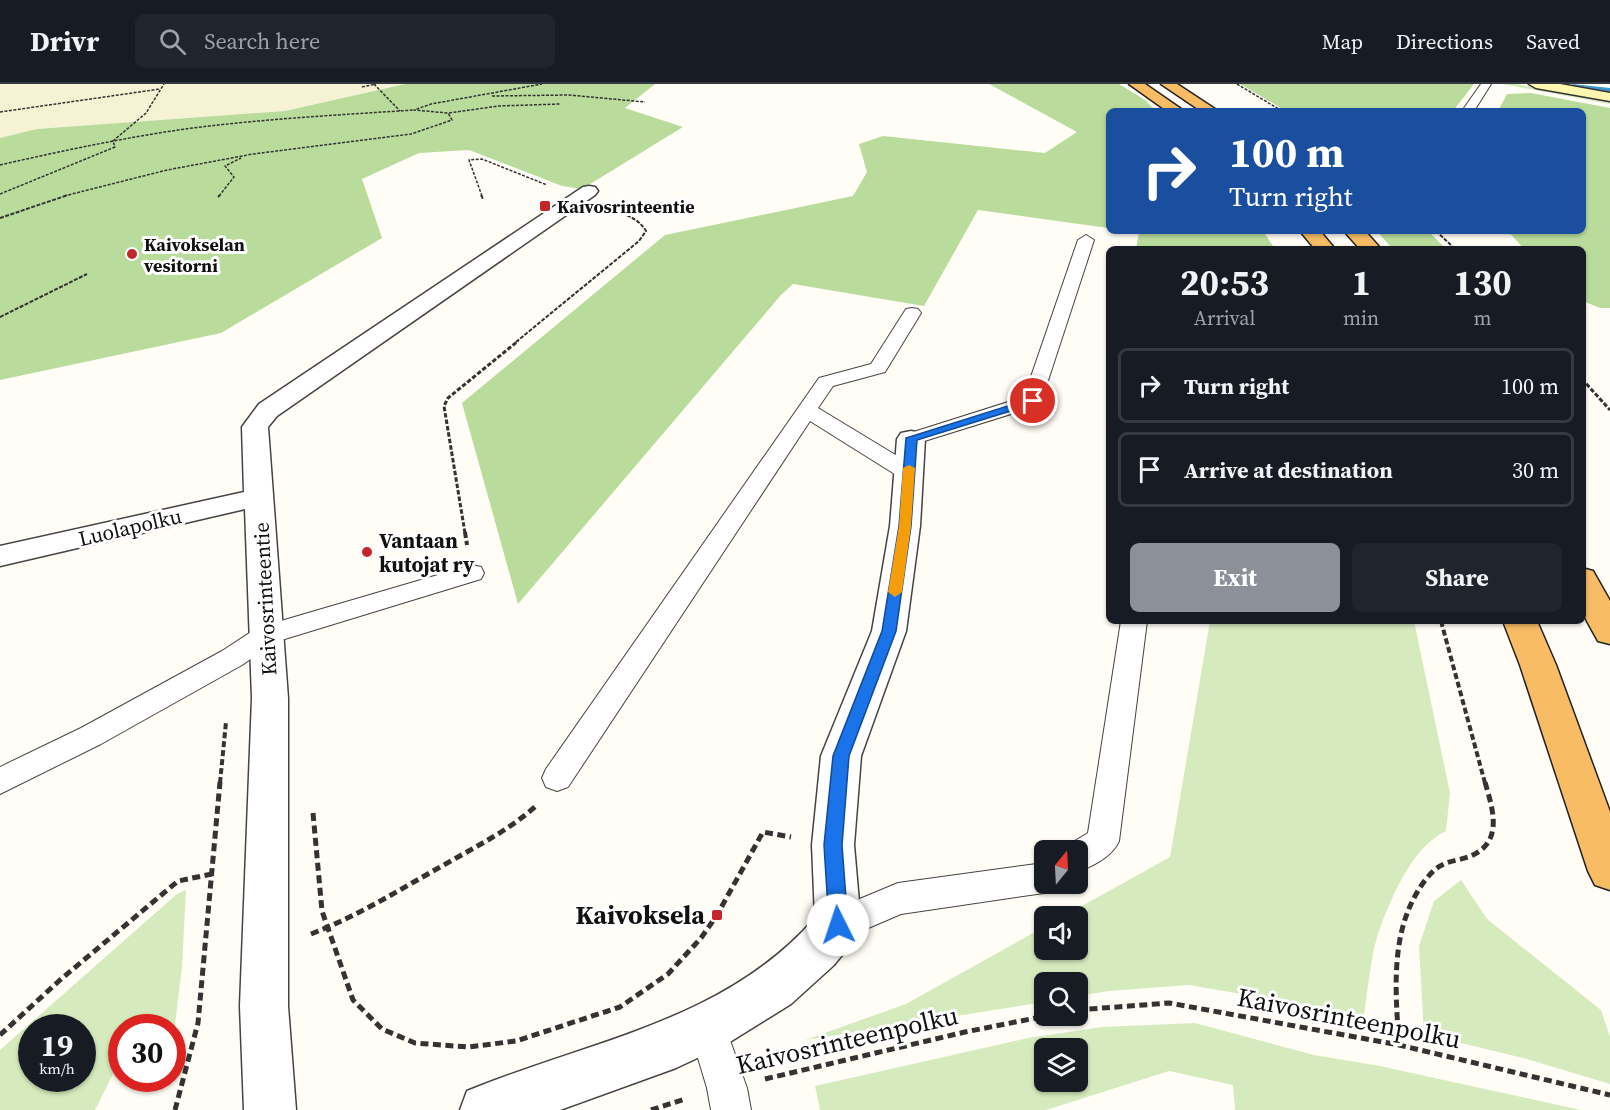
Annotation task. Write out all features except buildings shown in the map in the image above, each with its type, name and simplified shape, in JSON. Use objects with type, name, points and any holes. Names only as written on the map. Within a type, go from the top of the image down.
[{"type":"highway","points":[[1136,84],[1172,108]]},
{"type":"highway","points":[[1168,84],[1206,108]]},
{"type":"highway","points":[[1312,234],[1322,246]]},
{"type":"highway","points":[[1357,234],[1368,246]]},
{"type":"highway","points":[[1586,587],[1610,632]]},
{"type":"highway","points":[[1521,624],[1610,871]]},
{"type":"main road","points":[[1536,84],[1610,98]]},
{"type":"street","name":"Kaivosrinteentie","points":[[270,1110],[264,1006],[270,698],[255,427],[268,410],[581,197]]},
{"type":"street","points":[[486,1110],[657,1050],[708,1028],[774,987],[818,949],[838,925],[833,845],[841,756],[889,631],[905,526],[911,438]]},
{"type":"street","name":"Luolapolku","points":[[0,556],[260,497]]},
{"type":"lane","points":[[1470,108],[1486,84]]},
{"type":"lane","points":[[911,438],[1033,401],[1086,240]]},
{"type":"lane","points":[[556,778],[826,382],[878,368],[912,313]]},
{"type":"lane","points":[[807,410],[909,473]]},
{"type":"lane","points":[[0,781],[91,736],[232,658],[266,635],[472,573]]},
{"type":"lane","points":[[1088,850],[1103,841],[1134,624]]},
{"type":"lane","points":[[838,925],[898,899],[1034,879]]},
{"type":"lane","points":[[708,1028],[729,1099]]},
{"type":"path","points":[[113,141],[146,113],[164,84]]},
{"type":"path","points":[[362,87],[375,84],[400,111]]},
{"type":"path","points":[[414,110],[542,84]]},
{"type":"path","points":[[1237,84],[1277,108]]},
{"type":"path","points":[[0,112],[161,89]]},
{"type":"path","points":[[483,97],[548,94],[610,97],[645,102]]},
{"type":"path","points":[[0,165],[113,141],[248,122],[414,110],[448,113],[488,107],[560,104]]},
{"type":"path","points":[[0,218],[76,192],[167,170],[247,155],[411,134],[452,120],[448,113]]},
{"type":"path","points":[[0,194],[115,147],[113,141]]},
{"type":"path","points":[[218,197],[234,177],[225,166],[247,155]]},
{"type":"path","points":[[483,199],[469,160],[474,158],[482,159],[548,185]]},
{"type":"path","points":[[472,573],[444,406],[448,398],[639,242],[646,231],[644,226],[634,218],[581,197]]},
{"type":"path","points":[[602,217],[616,212]]},
{"type":"path","points":[[1439,234],[1452,246]]},
{"type":"path","points":[[0,317],[87,274]]},
{"type":"path","points":[[1586,383],[1610,410]]},
{"type":"path","points":[[1399,1045],[1395,977],[1409,905],[1425,880],[1440,864],[1474,857],[1491,839],[1495,818],[1443,624]]},
{"type":"path","points":[[176,1110],[198,1023],[232,658]]},
{"type":"path","points":[[265,951],[327,929],[495,836],[534,807],[556,778]]},
{"type":"path","points":[[313,805],[322,911],[353,999],[382,1029],[415,1043],[468,1047],[516,1041],[620,1007],[668,974],[701,938],[717,915],[763,832],[833,845]]},
{"type":"path","points":[[0,1035],[60,980],[178,881],[212,874]]},
{"type":"path","name":"Kaivosrinteenpolku","points":[[1088,1009],[1169,1003],[1399,1045],[1610,1095]]},
{"type":"path","name":"Kaivosrinteenpolku","points":[[729,1099],[965,1032],[1034,1018]]},
{"type":"shaded area","points":[[0,84],[405,84],[285,111],[38,129],[0,138]]},
{"type":"green space","points":[[405,84],[655,84],[625,108],[683,127],[582,189],[562,186],[469,150],[419,153],[362,179],[382,238],[221,333],[0,380],[0,138],[37,129],[285,111]]},
{"type":"green space","points":[[989,84],[1119,84],[1145,100],[1153,108],[1106,108],[1106,228],[978,210],[924,306],[793,284],[781,295],[518,604],[462,403],[665,235],[853,196],[867,172],[859,144],[883,136],[1045,153],[1077,132]]},
{"type":"green space","points":[[1240,84],[1474,84],[1455,108],[1281,108]]},
{"type":"green space","points":[[1502,84],[1517,84],[1610,101],[1610,104]]},
{"type":"green space","points":[[1531,93],[1610,108],[1610,308],[1600,308],[1586,302],[1586,246],[1521,246],[1511,234],[1586,234],[1586,108],[1500,108],[1507,94]]},
{"type":"green space","points":[[1139,234],[1265,234],[1273,246],[1137,246]]},
{"type":"green space","points":[[1380,234],[1431,234],[1443,246],[1391,246]]},
{"type":"green space","points":[[1209,624],[1415,624],[1450,793],[1446,831],[1423,848],[1397,887],[1374,948],[1364,1015],[1189,985],[1088,994],[1088,972],[1034,972],[1034,1004],[805,1040],[906,1004],[1034,933],[1034,960],[1088,960],[1088,906],[1082,906],[1170,857]]},
{"type":"green space","points":[[1461,880],[1487,919],[1601,1010],[1610,1037],[1610,1084],[1527,1059],[1424,1034],[1419,946],[1434,901]]},
{"type":"green space","points":[[186,890],[182,967],[176,1014],[108,1014],[108,1084],[95,1110],[0,1110],[0,1050],[18,1034],[18,1092],[96,1092],[96,1014],[41,1014],[177,894]]},
{"type":"green space","points":[[1195,1023],[1314,1055],[1380,1066],[1581,1110],[1235,1110],[1233,1085],[1169,1071],[1046,1110],[820,1110],[815,1086],[1028,1038],[1102,1027]]},
{"type":"waterway","points":[[1575,84],[1610,90]]},
{"type":"slow traffic","points":[[895,592],[905,526],[909,468]]},
{"type":"place","name":"Kaivosrinteentie","points":[[545,206]]},
{"type":"place","name":"Kaivokselan vesitorni","points":[[132,254]]},
{"type":"place","name":"Vantaan kutojat ry","points":[[367,552]]},
{"type":"place","name":"Kaivoksela","points":[[717,915]]},
{"type":"route","points":[[838,925],[833,845],[841,756],[889,631],[905,526],[911,438],[1033,401]]}]
